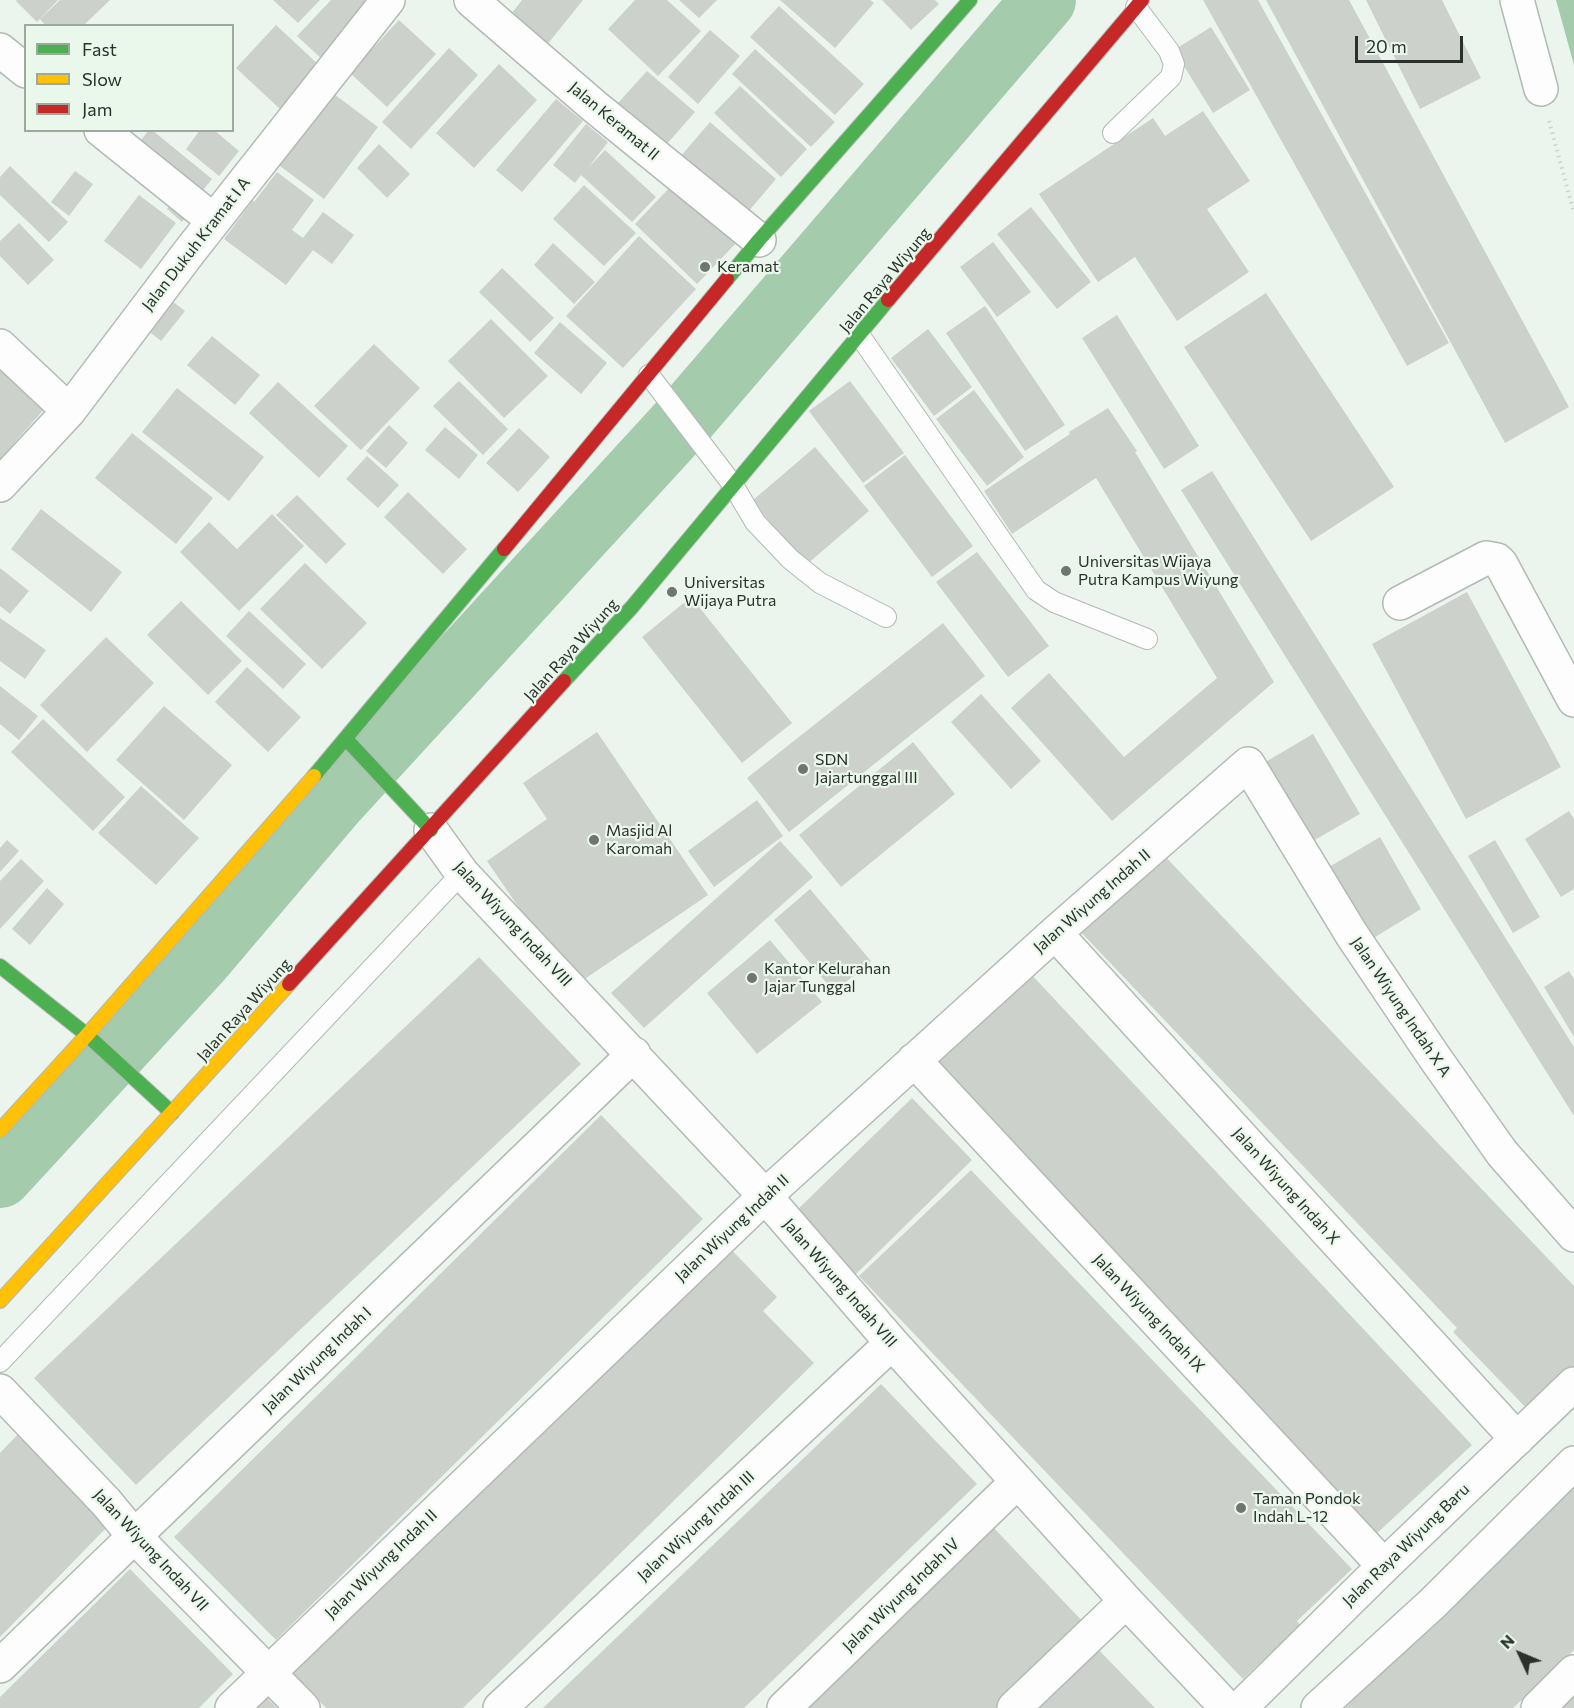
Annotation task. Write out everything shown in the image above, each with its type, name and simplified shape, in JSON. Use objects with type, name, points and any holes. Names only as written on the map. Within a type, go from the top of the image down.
[{"type":"main road","points":[[0,1130],[87,1035],[346,739],[759,240],[970,0]]},
{"type":"main road","name":"Jalan Raya Wiyung","points":[[0,1301],[172,1113],[428,826],[632,607],[791,414],[860,336],[1139,3]]},
{"type":"main road","points":[[346,739],[428,826]]},
{"type":"main road","points":[[0,966],[87,1035],[172,1113]]},
{"type":"street","name":"Jalan Dukuh Kramat I A","points":[[0,485],[69,411],[213,220],[388,0]]},
{"type":"street","name":"Jalan Keramat II","points":[[471,0],[594,106],[759,240]]},
{"type":"street","points":[[1517,0],[1541,89]]},
{"type":"street","points":[[0,50],[24,68]]},
{"type":"street","points":[[103,132],[213,220]]},
{"type":"street","points":[[0,346],[69,411]]},
{"type":"street","points":[[1400,603],[1486,558],[1497,560],[1574,700]]},
{"type":"street","name":"Jalan Wiyung Indah II","points":[[232,1708],[765,1196],[1055,933],[1248,764]]},
{"type":"street","name":"Jalan Wiyung Indah X A","points":[[1248,764],[1352,935],[1435,1058],[1502,1153],[1574,1234]]},
{"type":"street","name":"Jalan Wiyung Indah VIII","points":[[428,826],[462,873],[765,1196],[892,1344],[1126,1601],[1227,1708]]},
{"type":"street","name":"Jalan Wiyung Indah X","points":[[1055,933],[1517,1439]]},
{"type":"street","name":"Jalan Wiyung Indah I","points":[[0,1666],[634,1054]]},
{"type":"street","name":"Jalan Wiyung Indah IX","points":[[914,1060],[1384,1566]]},
{"type":"street","name":"Jalan Wiyung Indah III","points":[[500,1708],[892,1344]]},
{"type":"street","name":"Jalan Raya Wiyung Baru","points":[[1240,1708],[1574,1384]]},
{"type":"street","name":"Jalan Wiyung Indah VII","points":[[0,1391],[106,1502],[134,1536],[303,1708]]},
{"type":"street","points":[[1318,1708],[1433,1603],[1574,1463]]},
{"type":"street","name":"Jalan Wiyung Indah IV","points":[[784,1708],[1017,1482]]},
{"type":"street","points":[[1014,1708],[1126,1601]]},
{"type":"street","points":[[1538,1708],[1574,1671]]},
{"type":"lane","points":[[1113,133],[1171,77],[1174,63],[1139,3]]},
{"type":"lane","points":[[860,336],[1036,590],[1053,602],[1148,639]]},
{"type":"lane","points":[[649,375],[733,485],[755,522],[790,559],[820,583],[886,617]]},
{"type":"lane","points":[[0,1362],[462,873]]},
{"type":"path","points":[[1541,89],[1574,213]]},
{"type":"shaded area","points":[[1556,0],[1574,0],[1574,65]]},
{"type":"building","points":[[17,0],[58,0],[37,22]]},
{"type":"building","points":[[60,0],[110,0],[85,24],[44,24],[40,19]]},
{"type":"building","points":[[273,0],[320,0],[298,23]]},
{"type":"building","points":[[331,0],[381,0],[324,61],[297,36]]},
{"type":"building","points":[[522,0],[583,0],[546,46],[509,17]]},
{"type":"building","points":[[635,0],[667,0],[701,31],[658,76],[608,29]]},
{"type":"building","points":[[679,0],[717,0],[699,18]]},
{"type":"building","points":[[780,0],[870,0],[874,3],[835,48]]},
{"type":"building","points":[[882,0],[935,0],[939,4],[911,30]]},
{"type":"building","points":[[1203,0],[1258,0],[1449,343],[1407,366]]},
{"type":"building","points":[[1266,0],[1349,0],[1569,407],[1505,443]]},
{"type":"building","points":[[1366,0],[1442,0],[1481,78],[1420,109]]},
{"type":"building","points":[[779,6],[864,84],[835,115],[750,37]]},
{"type":"building","points":[[399,20],[436,54],[387,107],[350,73]]},
{"type":"building","points":[[276,25],[320,66],[280,109],[236,68]]},
{"type":"building","points":[[1211,27],[1250,90],[1213,113],[1174,50]]},
{"type":"building","points":[[710,30],[740,56],[698,104],[668,77]]},
{"type":"building","points":[[449,48],[478,75],[411,149],[382,122]]},
{"type":"building","points":[[755,49],[835,122],[811,147],[732,74]]},
{"type":"building","points":[[499,64],[537,100],[474,168],[436,133]]},
{"type":"building","points":[[647,71],[695,112],[666,145],[618,103]]},
{"type":"building","points":[[740,86],[807,149],[781,177],[714,113]]},
{"type":"building","points":[[330,91],[378,127],[324,199],[276,163]]},
{"type":"building","points":[[556,99],[583,121],[522,192],[496,170]]},
{"type":"building","points":[[1203,111],[1250,181],[1207,209],[1249,272],[1177,321],[1135,257],[1098,282],[1039,194],[1153,118],[1165,136]]},
{"type":"building","points":[[710,122],[776,179],[748,212],[681,156]]},
{"type":"building","points":[[586,124],[608,142],[588,168],[605,150],[656,197],[632,222],[581,175],[575,183],[553,165]]},
{"type":"building","points":[[147,132],[154,132],[212,179],[199,195],[137,145]]},
{"type":"building","points":[[199,132],[216,132],[239,151],[219,176],[186,149]]},
{"type":"building","points":[[379,144],[410,174],[387,198],[357,168]]},
{"type":"building","points":[[10,166],[68,222],[49,242],[0,195],[0,177]]},
{"type":"building","points":[[75,171],[93,184],[69,216],[51,202]]},
{"type":"building","points":[[277,172],[314,200],[292,230],[303,238],[323,212],[354,235],[332,264],[313,250],[286,285],[224,239]]},
{"type":"building","points":[[675,182],[737,242],[697,284],[635,224]]},
{"type":"building","points":[[584,185],[636,233],[604,266],[553,219]]},
{"type":"building","points":[[139,195],[176,223],[141,269],[104,241]]},
{"type":"building","points":[[178,195],[193,208],[182,222],[167,209]]},
{"type":"building","points":[[1031,207],[1091,282],[1057,309],[997,234]]},
{"type":"building","points":[[19,223],[54,260],[28,285],[0,256],[0,241]]},
{"type":"building","points":[[639,236],[696,289],[623,368],[566,316]]},
{"type":"building","points":[[993,242],[1031,292],[997,317],[960,267]]},
{"type":"building","points":[[553,243],[595,282],[574,304],[534,265]]},
{"type":"building","points":[[502,268],[554,318],[530,342],[479,292]]},
{"type":"building","points":[[1266,293],[1394,487],[1311,541],[1184,347]]},
{"type":"building","points":[[163,294],[185,311],[161,341],[140,324]]},
{"type":"building","points":[[985,306],[1065,425],[1025,451],[946,333]]},
{"type":"building","points":[[1117,315],[1199,446],[1164,469],[1082,338]]},
{"type":"building","points":[[491,319],[548,376],[504,418],[448,361]]},
{"type":"building","points":[[560,322],[607,363],[581,394],[534,353]]},
{"type":"building","points":[[928,329],[972,387],[934,416],[891,358]]},
{"type":"building","points":[[212,336],[260,375],[235,405],[187,365]]},
{"type":"building","points":[[374,344],[420,388],[361,450],[314,406]]},
{"type":"building","points":[[0,364],[47,406],[0,459]]},
{"type":"building","points":[[459,381],[508,429],[483,455],[433,406]]},
{"type":"building","points":[[850,381],[904,453],[863,483],[809,411]]},
{"type":"building","points":[[278,382],[348,446],[319,478],[249,413]]},
{"type":"building","points":[[177,388],[264,457],[229,501],[142,432]]},
{"type":"building","points":[[974,390],[1024,457],[987,486],[936,419]]},
{"type":"building","points":[[1108,408],[1137,451],[1135,452],[1274,682],[1112,821],[1011,708],[1049,673],[1124,757],[1217,678],[1096,478],[1012,534],[984,491]]},
{"type":"building","points":[[389,425],[408,443],[386,468],[366,451]]},
{"type":"building","points":[[445,427],[478,455],[459,479],[425,450]]},
{"type":"building","points":[[519,428],[550,457],[518,492],[486,463]]},
{"type":"building","points":[[132,433],[213,498],[176,544],[95,478]]},
{"type":"building","points":[[815,447],[869,511],[806,565],[752,501]]},
{"type":"building","points":[[905,455],[973,546],[932,577],[864,486]]},
{"type":"building","points":[[367,456],[399,485],[378,508],[346,479]]},
{"type":"building","points":[[1212,471],[1574,1047],[1574,1116],[1181,490]]},
{"type":"building","points":[[408,492],[467,549],[443,574],[384,517]]},
{"type":"building","points":[[297,495],[346,544],[326,564],[276,515]]},
{"type":"building","points":[[41,509],[122,572],[91,612],[11,549]]},
{"type":"building","points":[[272,514],[304,546],[239,611],[180,552],[209,522],[237,549]]},
{"type":"building","points":[[977,552],[1049,646],[1008,677],[936,582]]},
{"type":"building","points":[[305,563],[367,623],[322,669],[260,609]]},
{"type":"building","points":[[0,568],[29,591],[10,614],[0,606]]},
{"type":"building","points":[[1467,592],[1561,767],[1466,819],[1372,644]]},
{"type":"building","points":[[691,597],[792,723],[742,763],[642,637]]},
{"type":"building","points":[[181,601],[242,661],[208,695],[147,635]]},
{"type":"building","points":[[249,611],[306,664],[283,689],[226,636]]},
{"type":"building","points":[[0,618],[46,650],[25,679],[0,661]]},
{"type":"building","points":[[943,623],[985,676],[789,832],[747,778]]},
{"type":"building","points":[[106,637],[154,683],[87,752],[40,705]]},
{"type":"building","points":[[247,667],[301,717],[268,752],[215,702]]},
{"type":"building","points":[[0,686],[38,716],[19,740],[0,724]]},
{"type":"building","points":[[981,694],[1041,761],[1011,789],[951,722]]},
{"type":"building","points":[[164,706],[232,765],[184,820],[116,760]]},
{"type":"building","points":[[43,719],[125,797],[93,831],[11,752]]},
{"type":"building","name":"Masjid Al Karomah","points":[[597,732],[708,895],[573,987],[487,861],[547,819],[523,783]]},
{"type":"building","points":[[1313,734],[1360,814],[1304,846],[1257,767]]},
{"type":"building","points":[[913,742],[955,794],[841,887],[799,835]]},
{"type":"building","points":[[141,786],[199,838],[156,885],[98,833]]},
{"type":"building","points":[[757,800],[783,836],[714,887],[688,851]]},
{"type":"building","points":[[1569,811],[1574,819],[1574,889],[1561,897],[1525,839]]},
{"type":"building","points":[[1380,837],[1421,909],[1367,942],[1324,870]]},
{"type":"building","points":[[7,840],[19,851],[0,872],[0,848]]},
{"type":"building","points":[[1495,840],[1540,917],[1513,933],[1468,856]]},
{"type":"building","points":[[780,841],[813,877],[644,1028],[611,993]]},
{"type":"building","points":[[1159,850],[1574,1286],[1574,1372],[1531,1413],[1453,1332],[1457,1328],[1077,928]]},
{"type":"building","points":[[21,859],[44,881],[0,929],[0,881]]},
{"type":"building","points":[[47,888],[64,904],[30,945],[12,929]]},
{"type":"building","points":[[810,889],[871,961],[834,992],[774,920]]},
{"type":"building","points":[[770,940],[822,1002],[757,1054],[707,993]]},
{"type":"building","points":[[479,957],[581,1064],[136,1485],[34,1378]]},
{"type":"building","points":[[1569,971],[1574,979],[1574,1037],[1544,987]]},
{"type":"building","points":[[1029,972],[1472,1445],[1374,1536],[932,1062]]},
{"type":"building","points":[[912,1098],[972,1160],[854,1276],[793,1214]]},
{"type":"building","points":[[601,1115],[703,1219],[276,1640],[174,1537]]},
{"type":"building","points":[[971,1170],[1352,1569],[1297,1621],[1300,1625],[1243,1679],[859,1276]]},
{"type":"building","points":[[722,1240],[777,1297],[763,1311],[814,1363],[463,1708],[326,1708],[286,1667]]},
{"type":"building","points":[[881,1384],[977,1484],[744,1708],[543,1708]]},
{"type":"building","points":[[21,1431],[69,1478],[64,1483],[108,1526],[0,1637],[0,1453]]},
{"type":"building","points":[[1574,1487],[1574,1650],[1539,1684],[1513,1708],[1345,1708]]},
{"type":"building","points":[[992,1526],[1086,1625],[997,1708],[798,1708]]},
{"type":"building","points":[[130,1569],[233,1674],[199,1708],[0,1708],[0,1697]]},
{"type":"building","points":[[1094,1645],[1155,1708],[1029,1708]]},
{"type":"building","points":[[1574,1683],[1574,1708],[1549,1708]]},
{"type":"building","points":[[260,1691],[277,1708],[242,1708]]},
{"type":"waterway","points":[[0,1176],[200,959],[335,800],[680,424],[1044,0]]},
{"type":"traffic: fast","points":[[727,279],[970,0]]},
{"type":"traffic: fast","points":[[564,681],[632,607],[888,300]]},
{"type":"traffic: fast","points":[[314,776],[504,549]]},
{"type":"traffic: fast","points":[[346,739],[431,830]]},
{"type":"traffic: fast","points":[[0,966],[87,1035],[172,1113]]},
{"type":"traffic: slow","points":[[0,1130],[87,1035],[314,776]]},
{"type":"traffic: slow","points":[[0,1301],[289,984]]},
{"type":"traffic: jam","points":[[888,300],[1142,0]]},
{"type":"traffic: jam","points":[[504,549],[727,279]]},
{"type":"traffic: jam","points":[[289,984],[564,681]]},
{"type":"place","name":"Keramat","points":[[705,267]]},
{"type":"place","name":"Universitas Wijaya Putra Kampus Wiyung","points":[[1066,571]]},
{"type":"place","name":"Universitas Wijaya Putra","points":[[672,592]]},
{"type":"place","name":"SDN Jajartunggal III","points":[[803,769]]},
{"type":"place","name":"Masjid Al Karomah","points":[[594,840]]},
{"type":"place","name":"Kantor Kelurahan Jajar Tunggal","points":[[752,978]]},
{"type":"place","name":"Taman Pondok Indah L-12","points":[[1241,1508]]}]
